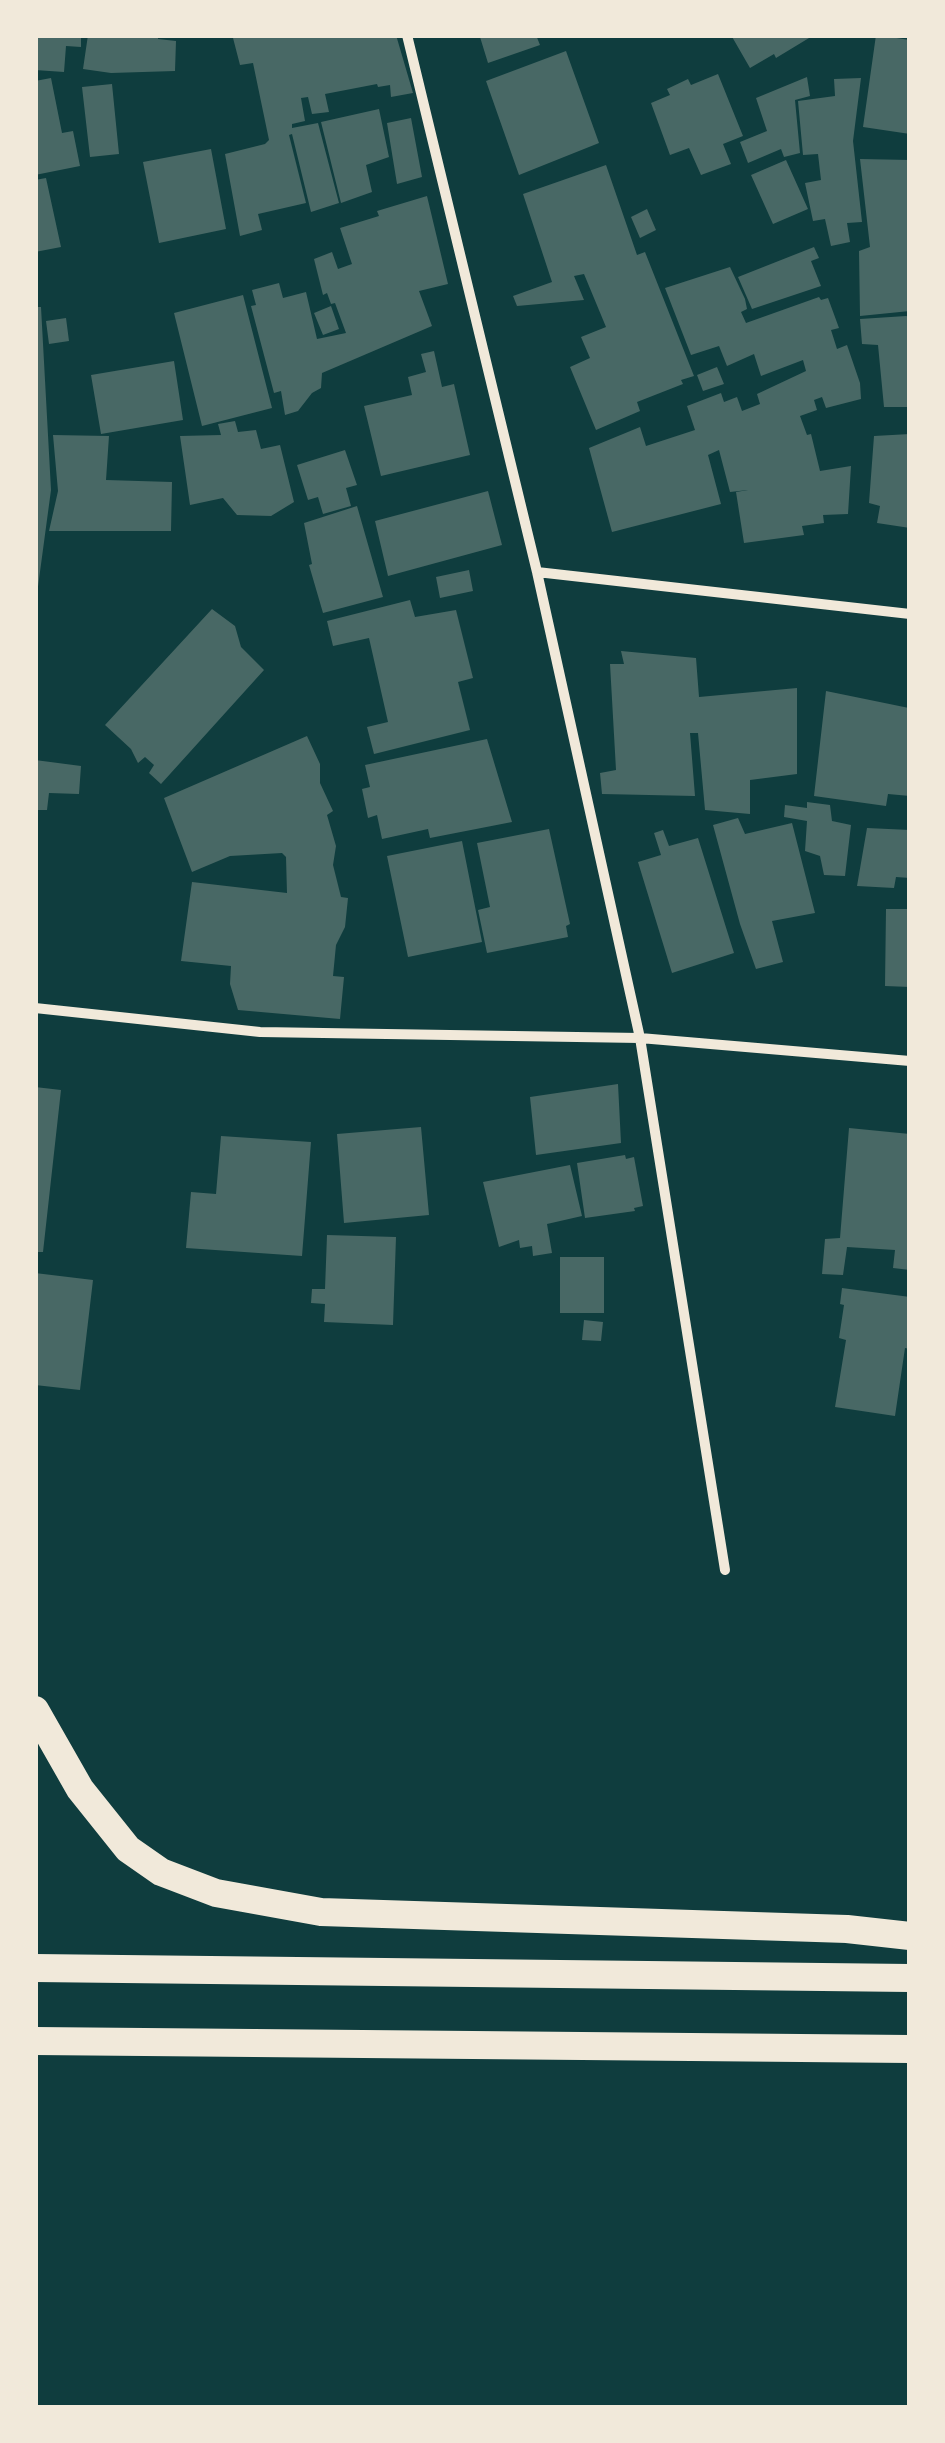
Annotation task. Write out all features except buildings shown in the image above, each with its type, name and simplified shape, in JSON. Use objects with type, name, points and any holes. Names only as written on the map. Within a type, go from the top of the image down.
[{"type":"highway","points":[[35,1710],[80,1789],[128,1849],[161,1872],[216,1893],[321,1912],[848,1929],[910,1936]]},
{"type":"highway","points":[[35,1968],[910,1978]]},
{"type":"highway","points":[[35,2041],[910,2049]]},
{"type":"street","points":[[407,35],[537,572],[640,1038],[725,1570]]},
{"type":"street","points":[[537,572],[910,614]]},
{"type":"street","points":[[35,1008],[260,1032],[640,1038],[910,1061]]}]
